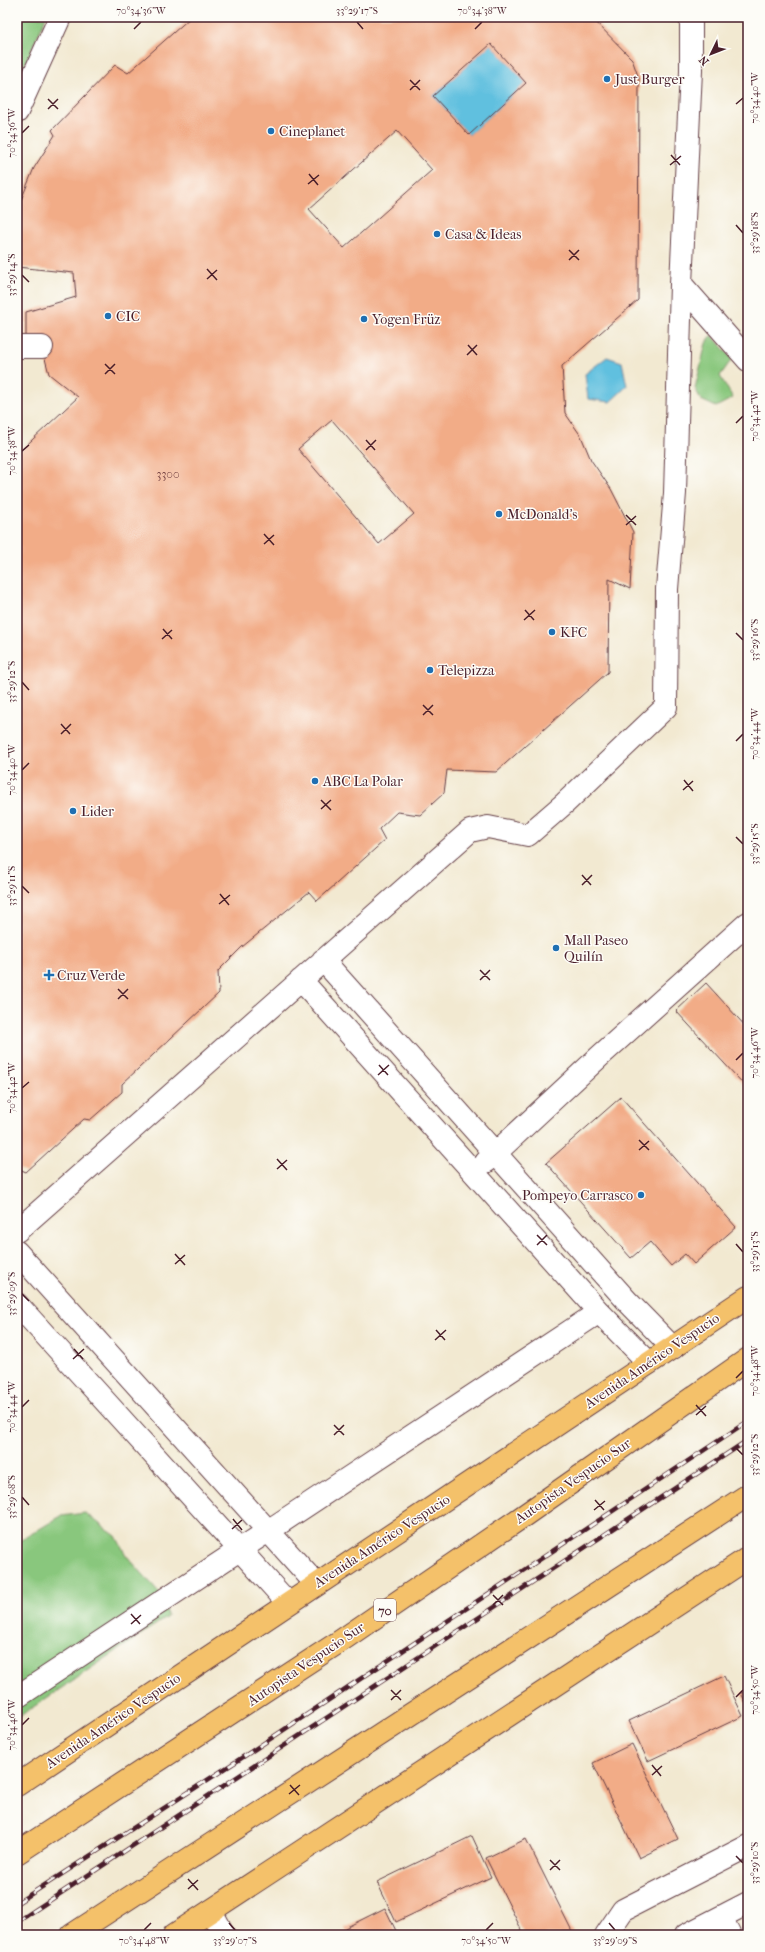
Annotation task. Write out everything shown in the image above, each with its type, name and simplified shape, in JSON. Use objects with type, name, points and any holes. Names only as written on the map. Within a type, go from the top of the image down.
[{"type":"main road","name":"Avenida Américo Vespucio","points":[[17,1785],[748,1297]]},
{"type":"main road","name":"Autopista Vespucio Sur","points":[[17,1853],[348,1636],[522,1517],[748,1359]]},
{"type":"main road","points":[[72,1935],[748,1495]]},
{"type":"main road","points":[[174,1935],[748,1558]]},
{"type":"street","points":[[17,112],[60,17]]},
{"type":"street","points":[[17,1232],[470,831],[488,827],[528,835],[565,803],[666,707],[667,589],[675,493],[681,284],[691,71],[691,17]]},
{"type":"street","points":[[681,284],[748,360]]},
{"type":"street","points":[[17,347],[42,347]]},
{"type":"street","points":[[475,1173],[600,1056],[748,923]]},
{"type":"street","points":[[323,960],[628,1302],[673,1348]]},
{"type":"street","points":[[301,980],[600,1312],[649,1363]]},
{"type":"street","points":[[17,1252],[316,1584]]},
{"type":"street","points":[[17,1304],[288,1603]]},
{"type":"street","points":[[17,1697],[600,1312]]},
{"type":"street","points":[[606,1935],[623,1910],[748,1846]]},
{"type":"street","points":[[686,1935],[725,1926],[748,1903]]},
{"type":"street","points":[[211,1911],[224,1935]]},
{"type":"green space","points":[[19,17],[46,17],[17,82],[17,22]]},
{"type":"green space","points":[[712,335],[732,359],[720,376],[733,398],[716,407],[701,400],[695,388],[706,343]]},
{"type":"green space","points":[[85,1513],[116,1536],[126,1555],[165,1599],[167,1617],[17,1718],[17,1553],[21,1540],[61,1516]]},
{"type":"water","points":[[491,44],[526,83],[469,135],[433,96]]},
{"type":"water","points":[[607,357],[622,362],[627,386],[610,402],[588,399],[585,374]]},
{"type":"building","points":[[191,17],[591,17],[632,59],[639,79],[638,300],[562,366],[565,413],[581,436],[591,460],[611,489],[633,532],[630,589],[609,579],[608,672],[496,772],[447,770],[444,793],[420,815],[397,812],[379,829],[385,840],[317,901],[309,892],[242,947],[218,971],[219,993],[122,1084],[122,1092],[90,1120],[84,1119],[26,1172],[17,1168],[17,454],[78,397],[49,374],[42,347],[26,340],[26,312],[76,297],[74,273],[17,267],[17,210],[34,168],[55,135],[52,130],[115,65],[128,73]],"holes":[[[491,44],[526,83],[469,135],[433,96]],[[397,131],[432,170],[344,248],[309,209]],[[332,420],[414,514],[379,544],[298,449]]]},
{"type":"building","points":[[706,983],[748,1029],[748,1089],[676,1011]]},
{"type":"building","name":"Pompeyo Carrasco","points":[[621,1097],[736,1227],[694,1264],[685,1254],[671,1266],[650,1242],[631,1258],[546,1163]]},
{"type":"building","points":[[724,1676],[743,1716],[648,1761],[629,1721]]},
{"type":"building","points":[[748,1690],[748,1707],[741,1693]]},
{"type":"building","points":[[632,1744],[678,1839],[639,1858],[593,1763]]},
{"type":"building","points":[[472,1836],[491,1877],[396,1922],[377,1882]]},
{"type":"building","points":[[526,1839],[573,1933],[569,1935],[524,1935],[486,1858]]},
{"type":"building","points":[[385,1908],[398,1935],[348,1935],[345,1928]]},
{"type":"railway","points":[[17,1903],[240,1759],[748,1421]]},
{"type":"railway","points":[[17,1922],[748,1440]]},
{"type":"place","name":"Just Burger","points":[[607,79]]},
{"type":"place","name":"Cineplanet","points":[[271,131]]},
{"type":"place","name":"Casa & Ideas","points":[[437,234]]},
{"type":"place","name":"CIC","points":[[108,316]]},
{"type":"place","name":"Yogen Früz","points":[[364,319]]},
{"type":"place","name":"McDonald's","points":[[499,514]]},
{"type":"place","name":"KFC","points":[[552,632]]},
{"type":"place","name":"Telepizza","points":[[430,670]]},
{"type":"place","name":"ABC La Polar","points":[[315,781]]},
{"type":"place","name":"Lider","points":[[73,811]]},
{"type":"place","name":"Mall Paseo Quilín","points":[[556,948]]},
{"type":"place","name":"Cruz Verde","points":[[49,975]]},
{"type":"place","name":"Pompeyo Carrasco","points":[[641,1195]]}]
